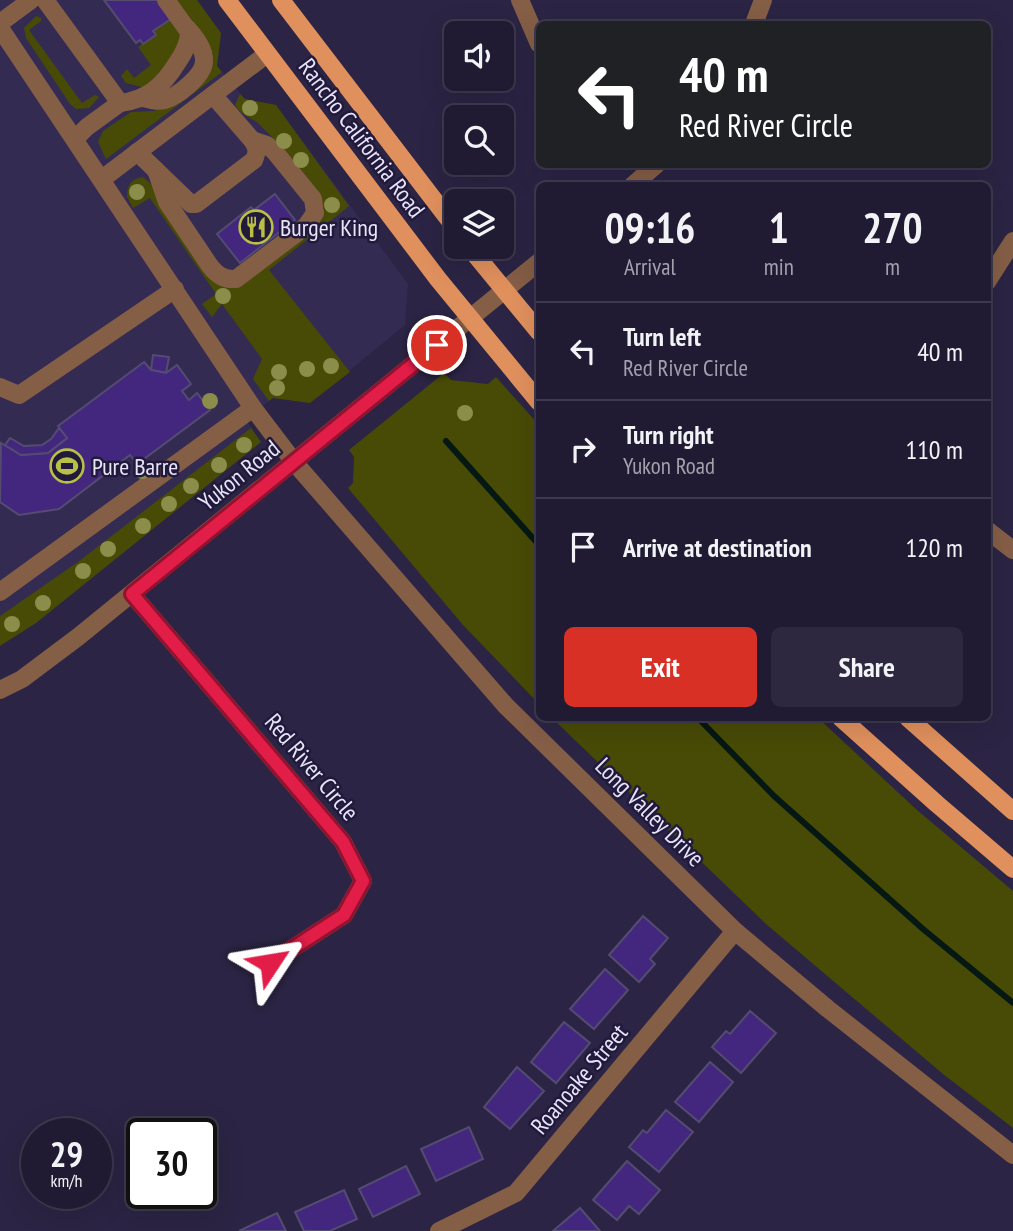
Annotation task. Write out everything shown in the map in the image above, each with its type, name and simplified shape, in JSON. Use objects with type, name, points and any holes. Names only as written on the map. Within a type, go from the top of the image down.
[{"type":"main road","name":"Rancho California Road","points":[[227,0],[470,318],[536,398]]},
{"type":"main road","name":"Rancho California Road","points":[[281,0],[444,213]]},
{"type":"main road","points":[[479,259],[536,328]]},
{"type":"main road","points":[[845,721],[1013,869]]},
{"type":"main road","points":[[911,721],[1013,811]]},
{"type":"street","points":[[0,26],[31,0]]},
{"type":"street","points":[[45,0],[120,103]]},
{"type":"street","points":[[75,139],[120,103],[143,98],[155,101],[171,98],[202,71],[204,54],[200,44],[166,0]]},
{"type":"street","points":[[520,0],[536,37]]},
{"type":"street","points":[[755,21],[763,0]]},
{"type":"street","name":"Long Valley Drive","points":[[0,26],[253,408],[294,462],[506,706],[735,931],[838,1018],[1013,1155]]},
{"type":"street","points":[[143,98],[168,78],[186,48],[189,38],[187,27]]},
{"type":"street","points":[[102,179],[267,54]]},
{"type":"street","points":[[137,152],[191,204],[196,204],[254,160],[257,149],[213,95]]},
{"type":"street","points":[[156,170],[167,202],[210,266],[224,279],[236,279],[306,226],[315,213],[309,192],[275,152],[267,145],[252,141]]},
{"type":"street","points":[[991,276],[1013,241]]},
{"type":"street","name":"Yukon Road","points":[[0,690],[22,679],[132,594],[536,264]]},
{"type":"street","points":[[0,387],[19,395],[175,289]]},
{"type":"street","points":[[0,592],[253,408]]},
{"type":"street","points":[[991,533],[1013,550]]},
{"type":"street","name":"Red River Circle","points":[[132,594],[343,842],[363,881],[344,915],[270,963]]},
{"type":"street","name":"Roanoake Street","points":[[439,1231],[516,1194],[735,931]]},
{"type":"shaded area","points":[[0,0],[197,0],[221,33],[217,66],[245,99],[276,105],[408,284],[405,325],[310,403],[273,398],[269,401],[246,420],[261,442],[36,623],[0,646]]},
{"type":"shaded area","points":[[174,0],[197,0],[221,33],[217,66],[222,72],[106,159],[98,142],[103,131],[131,112],[164,108],[207,74]]},
{"type":"shaded area","points":[[36,16],[41,18],[41,21],[29,30],[82,103],[95,95],[99,97],[89,108],[76,109],[70,104],[26,38],[24,28]]},
{"type":"shaded area","points":[[171,19],[180,29],[182,41],[160,79],[146,88],[126,83],[121,76],[127,69],[134,78],[151,65],[138,47],[155,35],[153,31]]},
{"type":"shaded area","points":[[240,94],[245,99],[276,105],[349,206],[269,270],[350,372],[310,403],[273,398],[269,401],[253,379],[262,359],[222,304],[212,317],[202,304],[216,294],[150,198],[133,208],[127,197],[129,186],[135,179],[143,177],[150,183],[212,279],[219,285],[226,286],[321,218],[324,208],[313,186],[269,134],[237,109],[235,105]]},
{"type":"shaded area","points":[[444,373],[451,380],[488,384],[496,377],[536,422],[536,701],[463,625],[348,488],[353,483],[354,457],[349,450]]},
{"type":"shaded area","points":[[251,428],[261,442],[36,623],[0,646],[0,616],[78,562]]},
{"type":"shaded area","points":[[555,721],[821,721],[917,810],[1013,891],[1013,1128],[943,1074],[766,924]]},
{"type":"building","points":[[104,0],[158,0],[171,19],[153,31],[156,35],[143,44],[140,40],[136,43]]},
{"type":"building","name":"Burger King","points":[[275,194],[295,220],[240,263],[217,234],[251,207],[254,210]]},
{"type":"building","points":[[153,355],[169,357],[166,373],[151,370]]},
{"type":"building","points":[[144,362],[151,370],[166,373],[177,365],[191,384],[182,391],[189,400],[197,393],[210,410],[137,464],[130,455],[59,509],[19,515],[0,502],[1,443],[21,455],[48,453],[67,438],[58,426]]},
{"type":"building","points":[[59,428],[67,438],[48,453],[21,455],[5,445],[10,438],[24,446],[42,445],[51,439]]},
{"type":"building","points":[[643,916],[668,938],[650,959],[655,964],[639,982],[609,955]]},
{"type":"building","points":[[605,969],[628,990],[594,1029],[570,1009]]},
{"type":"building","points":[[750,1011],[776,1033],[741,1073],[712,1047],[726,1031],[730,1034]]},
{"type":"building","points":[[564,1022],[590,1043],[556,1083],[531,1062]]},
{"type":"building","points":[[710,1062],[733,1082],[699,1122],[675,1102]]},
{"type":"building","points":[[517,1067],[544,1091],[510,1129],[484,1107]]},
{"type":"building","points":[[666,1110],[693,1132],[659,1172],[629,1147],[643,1130],[647,1133]]},
{"type":"building","points":[[469,1127],[483,1159],[436,1181],[421,1149]]},
{"type":"building","points":[[627,1161],[660,1190],[639,1214],[629,1206],[617,1220],[593,1200]]},
{"type":"building","points":[[406,1166],[420,1194],[373,1217],[359,1189]]},
{"type":"building","points":[[344,1190],[357,1219],[330,1231],[304,1231],[295,1212]]},
{"type":"building","points":[[580,1208],[600,1231],[553,1231]]},
{"type":"building","points":[[277,1213],[286,1231],[239,1231]]},
{"type":"waterway","points":[[446,441],[536,542]]},
{"type":"waterway","points":[[701,721],[774,796],[923,929],[1013,1003]]},
{"type":"place","name":"Burger King","points":[[256,227]]},
{"type":"place","name":"Pure Barre","points":[[67,466]]},
{"type":"route","points":[[270,963],[344,915],[363,881],[343,842],[132,594],[437,345]]}]
